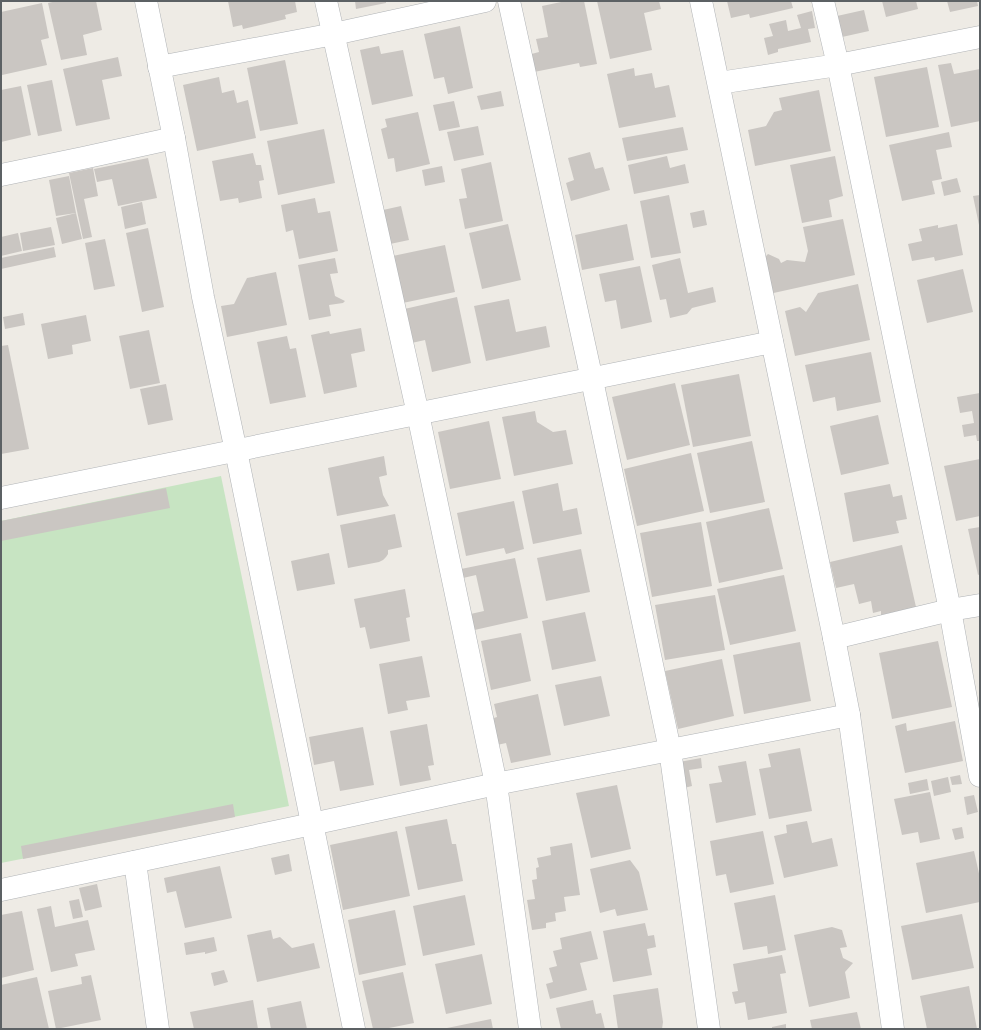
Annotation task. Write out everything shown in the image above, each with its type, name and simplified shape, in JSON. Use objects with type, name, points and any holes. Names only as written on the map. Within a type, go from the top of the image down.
[{"type":"street","points":[[146,1],[174,138],[203,297],[236,450],[354,1029]]},
{"type":"street","points":[[326,1],[418,414],[496,784],[530,1029]]},
{"type":"street","points":[[159,67],[334,34],[485,1]]},
{"type":"street","points":[[509,1],[592,380],[670,750],[710,1029]]},
{"type":"street","points":[[701,1],[849,715],[893,1029]]},
{"type":"street","points":[[823,1],[838,65],[950,610],[980,776]]},
{"type":"street","points":[[719,83],[838,65],[980,37]]},
{"type":"street","points":[[1,175],[174,138]]},
{"type":"street","points":[[1,498],[592,380],[772,342]]},
{"type":"street","points":[[834,638],[950,610],[980,605]]},
{"type":"street","points":[[1,890],[496,784],[849,715]]},
{"type":"street","points":[[135,862],[158,1029]]},
{"type":"green space","points":[[221,476],[289,806],[1,863],[1,521]]},
{"type":"building","points":[[57,1],[96,1],[102,30],[83,35],[87,55],[61,60],[48,3]]},
{"type":"building","points":[[228,1],[295,1],[297,12],[285,15],[286,19],[243,29],[242,25],[233,27]]},
{"type":"building","points":[[355,1],[386,1],[386,3],[356,9]]},
{"type":"building","points":[[566,1],[584,1],[597,64],[580,67],[579,63],[534,72],[524,56],[539,52],[536,39],[548,37],[542,6]]},
{"type":"building","points":[[597,1],[659,1],[661,9],[644,13],[652,50],[610,59]]},
{"type":"building","points":[[727,1],[791,1],[793,8],[750,18],[749,14],[731,18]]},
{"type":"building","points":[[882,1],[916,1],[918,9],[886,17]]},
{"type":"building","points":[[947,1],[977,1],[978,6],[950,12]]},
{"type":"building","points":[[42,3],[49,38],[41,40],[47,65],[2,75],[1,12]]},
{"type":"building","points":[[864,10],[869,31],[842,37],[837,16]]},
{"type":"building","points":[[812,11],[815,28],[808,29],[811,42],[778,49],[778,52],[768,55],[764,38],[773,36],[769,24],[786,20],[788,31],[801,28],[797,15]]},
{"type":"building","points":[[460,26],[473,88],[448,94],[444,77],[434,79],[424,34]]},
{"type":"building","points":[[379,46],[381,54],[403,50],[413,96],[372,105],[360,50]]},
{"type":"building","points":[[118,57],[122,76],[102,80],[110,119],[76,126],[63,69]]},
{"type":"building","points":[[285,60],[298,124],[260,131],[247,68]]},
{"type":"building","points":[[951,63],[954,74],[980,69],[980,121],[951,127],[938,65]]},
{"type":"building","points":[[927,67],[939,127],[886,137],[874,77]]},
{"type":"building","points":[[634,68],[635,76],[652,73],[655,88],[669,85],[676,117],[619,128],[607,74]]},
{"type":"building","points":[[219,77],[222,93],[234,90],[237,103],[248,100],[256,138],[197,151],[183,85]]},
{"type":"building","points":[[52,80],[62,131],[38,136],[27,85]]},
{"type":"building","points":[[21,86],[31,135],[1,142],[1,90]]},
{"type":"building","points":[[819,90],[831,151],[755,166],[748,130],[766,126],[774,112],[782,110],[779,98]]},
{"type":"building","points":[[501,91],[504,106],[481,110],[477,96]]},
{"type":"building","points":[[454,101],[460,127],[439,131],[433,105]]},
{"type":"building","points":[[418,112],[430,164],[396,172],[394,158],[388,159],[381,129],[387,127],[385,119]]},
{"type":"building","points":[[478,126],[484,155],[454,161],[447,132]]},
{"type":"building","points":[[683,127],[688,150],[627,161],[622,138]]},
{"type":"building","points":[[324,129],[335,183],[278,195],[267,141]]},
{"type":"building","points":[[949,132],[952,147],[936,150],[942,179],[932,181],[935,194],[902,201],[889,145]]},
{"type":"building","points":[[590,152],[595,169],[603,167],[610,190],[571,201],[566,183],[574,180],[568,158]]},
{"type":"building","points":[[253,153],[256,165],[261,165],[264,180],[259,181],[262,198],[239,203],[238,198],[220,201],[212,161]]},
{"type":"building","points":[[667,156],[670,168],[685,164],[689,183],[634,194],[628,165]]},
{"type":"building","points":[[835,156],[843,196],[829,200],[832,217],[802,223],[790,165]]},
{"type":"building","points":[[148,158],[157,198],[118,206],[112,179],[97,182],[94,169]]},
{"type":"building","points":[[491,162],[503,221],[465,229],[459,199],[467,198],[461,169]]},
{"type":"building","points":[[442,166],[445,182],[425,186],[422,170]]},
{"type":"building","points":[[93,168],[98,196],[84,199],[92,237],[83,239],[69,173]]},
{"type":"building","points":[[69,176],[76,213],[56,216],[49,180]]},
{"type":"building","points":[[957,178],[961,192],[944,196],[941,182]]},
{"type":"building","points":[[669,195],[681,253],[651,258],[640,201]]},
{"type":"building","points":[[980,195],[980,225],[979,225],[973,196]]},
{"type":"building","points":[[315,198],[318,213],[330,211],[338,251],[299,259],[293,230],[286,232],[281,205]]},
{"type":"building","points":[[142,202],[146,224],[125,229],[121,207]]},
{"type":"building","points":[[401,206],[409,240],[390,244],[383,210]]},
{"type":"building","points":[[704,210],[707,225],[693,228],[690,213]]},
{"type":"building","points":[[76,213],[82,239],[62,244],[56,218]]},
{"type":"building","points":[[843,219],[855,275],[769,294],[765,257],[768,254],[779,259],[781,263],[787,260],[805,262],[808,251],[803,227]]},
{"type":"building","points":[[508,224],[521,280],[482,289],[469,233]]},
{"type":"building","points":[[627,224],[634,260],[582,270],[575,235]]},
{"type":"building","points":[[957,224],[963,255],[935,261],[934,257],[912,261],[908,244],[922,241],[919,229],[938,225],[938,228]]},
{"type":"building","points":[[51,227],[55,245],[23,251],[20,233]]},
{"type":"building","points":[[148,228],[164,307],[142,312],[126,233]]},
{"type":"building","points":[[18,233],[22,251],[1,256],[1,237]]},
{"type":"building","points":[[105,239],[115,286],[94,290],[85,243]]},
{"type":"building","points":[[445,245],[455,292],[398,304],[388,257]]},
{"type":"building","points":[[54,247],[56,257],[1,269],[1,258]]},
{"type":"building","points":[[335,258],[338,273],[330,274],[335,296],[345,301],[343,303],[329,305],[331,316],[309,320],[298,265]]},
{"type":"building","points":[[680,258],[688,293],[713,287],[716,302],[692,308],[687,314],[670,318],[666,299],[660,300],[652,265]]},
{"type":"building","points":[[640,266],[652,322],[621,329],[616,300],[605,302],[599,274]]},
{"type":"building","points":[[963,269],[973,312],[927,323],[917,280]]},
{"type":"building","points":[[276,272],[287,325],[227,337],[221,306],[234,304],[247,278]]},
{"type":"building","points":[[858,284],[870,340],[795,356],[785,311],[800,307],[806,312],[818,293]]},
{"type":"building","points":[[457,297],[471,363],[432,372],[425,340],[407,344],[400,310]]},
{"type":"building","points":[[509,299],[516,332],[546,326],[550,347],[486,361],[474,306]]},
{"type":"building","points":[[23,313],[25,325],[5,329],[3,317]]},
{"type":"building","points":[[86,315],[91,341],[72,345],[73,354],[48,359],[41,324]]},
{"type":"building","points":[[361,328],[365,351],[351,354],[357,387],[324,394],[311,335],[329,331],[330,334]]},
{"type":"building","points":[[149,330],[160,383],[130,389],[119,336]]},
{"type":"building","points":[[287,336],[290,349],[296,348],[306,397],[270,404],[257,342]]},
{"type":"building","points":[[8,345],[29,449],[1,454],[1,346]]},
{"type":"building","points":[[871,352],[881,402],[837,411],[835,397],[813,402],[805,365]]},
{"type":"building","points":[[739,374],[751,436],[693,447],[681,385]]},
{"type":"building","points":[[675,383],[690,445],[627,460],[612,397]]},
{"type":"building","points":[[166,384],[173,420],[148,425],[140,389]]},
{"type":"building","points":[[980,393],[980,441],[977,441],[976,435],[964,437],[962,425],[974,423],[972,411],[960,413],[957,397]]},
{"type":"building","points":[[535,411],[537,422],[553,432],[566,430],[573,464],[514,476],[502,417]]},
{"type":"building","points":[[878,415],[889,464],[841,475],[830,426]]},
{"type":"building","points":[[489,421],[501,479],[450,489],[438,432]]},
{"type":"building","points":[[752,441],[765,502],[710,513],[697,453]]},
{"type":"building","points":[[691,453],[704,511],[637,526],[624,469]]},
{"type":"building","points":[[384,456],[387,475],[379,477],[383,495],[389,506],[337,516],[328,468]]},
{"type":"building","points":[[980,459],[980,516],[956,521],[944,466]]},
{"type":"building","points":[[558,483],[563,511],[577,508],[582,534],[533,544],[522,491]]},
{"type":"building","points":[[890,484],[893,497],[902,495],[907,519],[896,521],[899,533],[853,542],[844,493]]},
{"type":"building","points":[[166,488],[170,508],[1,541],[1,521]]},
{"type":"building","points":[[514,501],[524,549],[506,554],[504,548],[466,556],[457,513]]},
{"type":"building","points":[[769,508],[783,569],[719,583],[706,522]]},
{"type":"building","points":[[395,514],[402,547],[388,550],[386,557],[379,562],[348,568],[340,525]]},
{"type":"building","points":[[701,522],[712,586],[652,597],[640,533]]},
{"type":"building","points":[[980,527],[980,574],[978,575],[968,529]]},
{"type":"building","points":[[902,545],[916,607],[881,615],[881,611],[873,613],[871,601],[859,604],[854,584],[836,588],[830,562]]},
{"type":"building","points":[[581,549],[590,592],[546,601],[537,558]]},
{"type":"building","points":[[329,553],[335,584],[297,591],[291,561]]},
{"type":"building","points":[[515,558],[528,618],[470,631],[466,615],[484,611],[476,575],[463,578],[461,569]]},
{"type":"building","points":[[784,575],[796,631],[730,645],[717,589]]},
{"type":"building","points":[[405,589],[410,617],[406,618],[410,641],[370,649],[365,627],[360,628],[354,599]]},
{"type":"building","points":[[715,595],[725,650],[665,660],[655,605]]},
{"type":"building","points":[[585,612],[596,661],[552,670],[542,621]]},
{"type":"building","points":[[521,633],[531,681],[491,690],[481,641]]},
{"type":"building","points":[[938,641],[952,707],[892,719],[879,653]]},
{"type":"building","points":[[800,642],[811,701],[744,714],[733,655]]},
{"type":"building","points":[[422,656],[430,697],[406,701],[408,710],[388,714],[379,664]]},
{"type":"building","points":[[722,659],[734,716],[678,729],[665,671]]},
{"type":"building","points":[[601,676],[610,716],[564,726],[555,685]]},
{"type":"building","points":[[538,694],[551,755],[511,763],[506,743],[497,745],[487,720],[497,717],[494,704]]},
{"type":"building","points":[[955,721],[963,761],[905,773],[895,726],[906,723],[907,731]]},
{"type":"building","points":[[427,724],[434,765],[428,766],[431,780],[400,786],[390,731]]},
{"type":"building","points":[[363,727],[374,785],[340,791],[334,761],[314,765],[309,737]]},
{"type":"building","points":[[800,748],[812,811],[769,819],[759,769],[771,767],[768,754]]},
{"type":"building","points":[[701,758],[702,768],[689,770],[692,786],[684,788],[679,762]]},
{"type":"building","points":[[746,761],[756,815],[716,823],[709,784],[722,782],[718,766]]},
{"type":"building","points":[[960,775],[962,784],[952,785],[950,777]]},
{"type":"building","points":[[948,777],[951,792],[934,796],[931,781]]},
{"type":"building","points":[[927,779],[929,790],[910,794],[908,783]]},
{"type":"building","points":[[617,785],[631,849],[591,858],[576,793]]},
{"type":"building","points":[[930,792],[940,839],[920,843],[918,832],[902,835],[894,799]]},
{"type":"building","points":[[974,795],[978,812],[967,815],[964,797]]},
{"type":"building","points":[[233,804],[235,817],[23,859],[21,846]]},
{"type":"building","points":[[447,819],[452,844],[456,844],[463,881],[418,890],[405,827]]},
{"type":"building","points":[[807,821],[812,843],[832,838],[838,866],[784,878],[774,836],[787,833],[786,825]]},
{"type":"building","points":[[962,827],[964,838],[955,840],[952,829]]},
{"type":"building","points":[[397,831],[410,896],[343,910],[330,845]]},
{"type":"building","points":[[763,831],[774,884],[730,893],[726,874],[716,876],[710,841]]},
{"type":"building","points":[[572,843],[580,895],[564,897],[566,911],[555,913],[556,921],[546,923],[546,928],[532,930],[527,900],[535,899],[532,880],[537,879],[536,868],[539,867],[537,858],[551,855],[550,847]]},
{"type":"building","points":[[974,851],[980,878],[980,902],[926,913],[916,863]]},
{"type":"building","points":[[289,854],[292,871],[275,875],[271,858]]},
{"type":"building","points":[[630,860],[639,872],[648,910],[617,916],[615,909],[600,913],[590,869]]},
{"type":"building","points":[[220,866],[232,918],[185,928],[176,891],[167,893],[164,878]]},
{"type":"building","points":[[97,884],[102,907],[85,911],[79,888]]},
{"type":"building","points":[[465,895],[475,945],[423,956],[413,906]]},
{"type":"building","points":[[775,895],[786,950],[768,954],[767,946],[743,950],[734,903]]},
{"type":"building","points":[[79,899],[83,917],[73,919],[69,901]]},
{"type":"building","points":[[51,906],[55,927],[88,920],[95,950],[75,954],[78,966],[51,972],[37,909]]},
{"type":"building","points":[[395,910],[406,965],[359,975],[348,920]]},
{"type":"building","points":[[22,911],[34,970],[1,978],[1,915]]},
{"type":"building","points":[[962,914],[974,968],[912,980],[901,926]]},
{"type":"building","points":[[645,923],[648,936],[654,935],[656,947],[647,949],[652,975],[613,982],[603,931]]},
{"type":"building","points":[[832,927],[842,930],[847,947],[840,948],[843,958],[853,963],[845,972],[850,998],[809,1007],[794,935]]},
{"type":"building","points":[[271,930],[273,939],[280,937],[292,948],[314,943],[320,968],[257,982],[247,935]]},
{"type":"building","points":[[591,931],[598,959],[580,963],[587,990],[550,999],[546,984],[553,982],[549,968],[557,966],[553,951],[562,949],[560,938]]},
{"type":"building","points":[[214,937],[217,951],[205,954],[205,952],[186,955],[184,943]]},
{"type":"building","points":[[482,954],[492,1004],[446,1014],[435,964]]},
{"type":"building","points":[[782,955],[786,973],[780,974],[787,1013],[748,1020],[745,1002],[735,1004],[732,992],[738,991],[733,964]]},
{"type":"building","points":[[224,970],[228,982],[214,986],[211,973]]},
{"type":"building","points":[[403,972],[414,1023],[384,1029],[373,1029],[362,981]]},
{"type":"building","points":[[91,975],[101,1020],[56,1029],[48,991],[82,984],[81,977]]},
{"type":"building","points":[[37,977],[49,1029],[1,1029],[1,985]]},
{"type":"building","points":[[969,986],[977,1029],[927,1029],[920,996]]},
{"type":"building","points":[[658,988],[663,1022],[662,1029],[618,1029],[613,995]]},
{"type":"building","points":[[253,1000],[258,1029],[194,1029],[190,1012]]},
{"type":"building","points":[[593,1000],[596,1014],[601,1013],[605,1029],[561,1029],[556,1008]]},
{"type":"building","points":[[301,1001],[307,1029],[271,1029],[267,1008]]},
{"type":"building","points":[[857,1012],[861,1029],[812,1029],[810,1020]]},
{"type":"building","points":[[491,1019],[493,1029],[447,1029],[447,1028]]},
{"type":"building","points":[[786,1024],[786,1029],[772,1029],[772,1027]]}]
